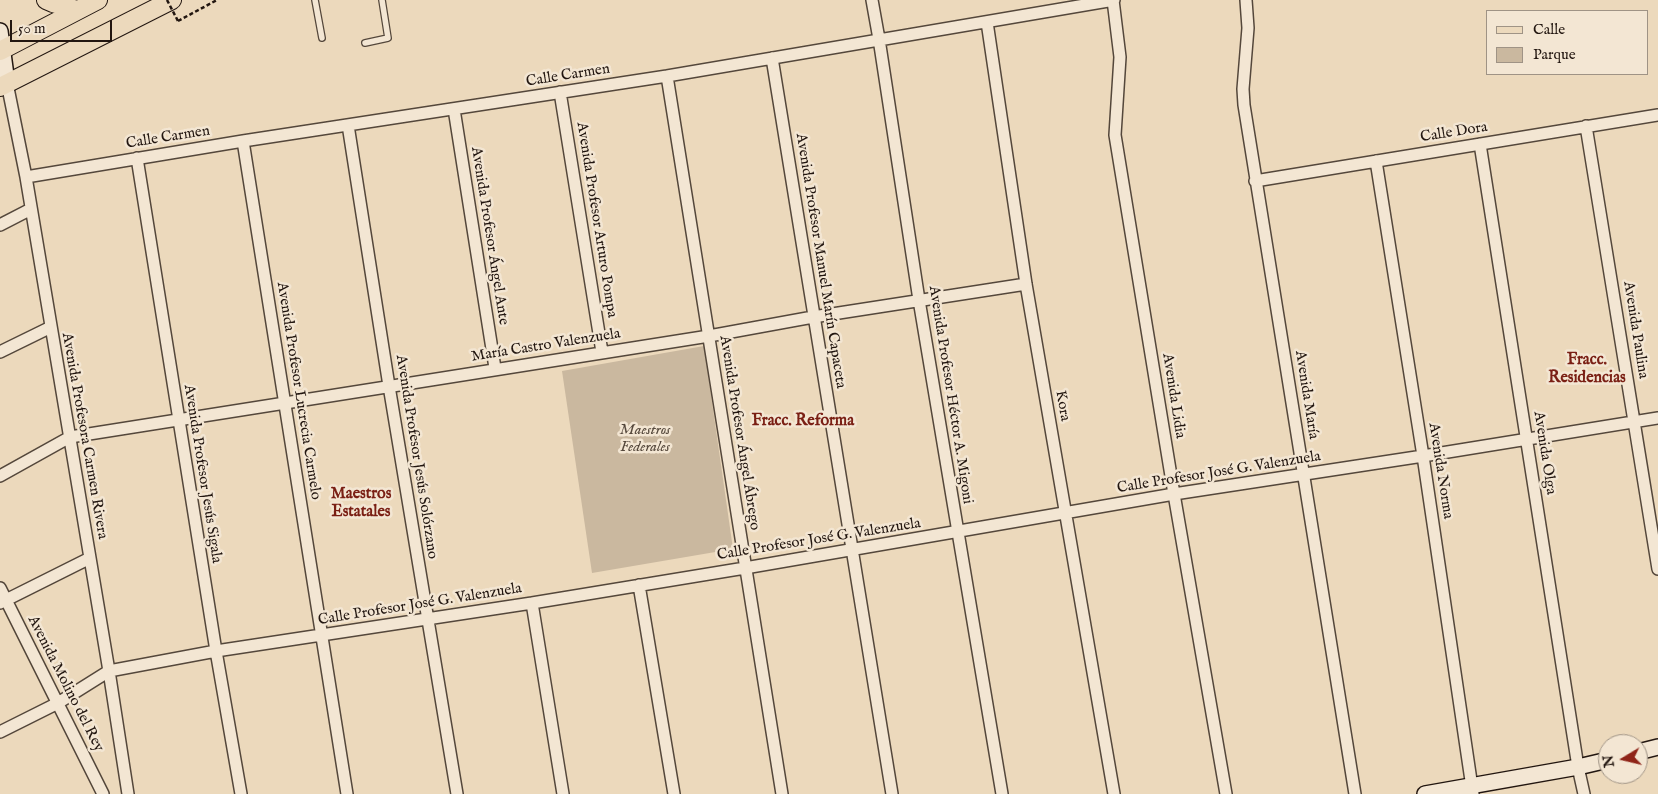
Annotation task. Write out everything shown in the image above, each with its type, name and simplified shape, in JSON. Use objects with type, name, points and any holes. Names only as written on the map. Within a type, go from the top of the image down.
[{"type":"main road","points":[[46,0],[53,4],[77,10]]},
{"type":"main road","points":[[1,50],[98,0]]},
{"type":"main road","points":[[0,31],[4,85],[172,0]]},
{"type":"main road","points":[[1425,794],[1473,790],[1598,763]]},
{"type":"street","name":"Avenida Profesor Héctor A. Migoni","points":[[872,0],[919,300],[1002,794]]},
{"type":"street","name":"Calle Carmen","points":[[26,177],[243,141],[666,76],[1113,0]]},
{"type":"street","name":"Avenida Lidia","points":[[1113,0],[1120,57],[1115,135],[1226,794]]},
{"type":"street","name":"Avenida María","points":[[1246,0],[1248,28],[1243,89],[1244,105],[1355,794]]},
{"type":"street","name":"Kora","points":[[987,22],[1026,284],[1114,794]]},
{"type":"street","name":"Avenida Profesor Manuel Marín Capaceta","points":[[772,58],[892,794]]},
{"type":"street","name":"Avenida Profesor Ángel Ábrego","points":[[666,76],[782,794]]},
{"type":"street","name":"Avenida Profesora Carmen Rivera","points":[[4,85],[26,177],[110,671],[128,794]]},
{"type":"street","name":"Avenida Profesor Arturo Pompa","points":[[560,92],[602,352]]},
{"type":"street","name":"Avenida Profesor Ángel Ante","points":[[454,109],[495,368]]},
{"type":"street","name":"Calle Dora","points":[[1255,181],[1658,115]]},
{"type":"street","name":"Avenida Profesor Jesús Solórzano","points":[[348,125],[389,386],[457,794]]},
{"type":"street","name":"Avenida Paulina","points":[[1586,126],[1658,568]]},
{"type":"street","name":"Avenida Profesor Lucrecia Carmelo","points":[[243,141],[348,794]]},
{"type":"street","name":"Avenida Olga","points":[[1480,144],[1578,768],[1584,794]]},
{"type":"street","name":"Avenida Profesor Jesús Sigala","points":[[137,158],[178,419],[241,794]]},
{"type":"street","name":"Avenida Norma","points":[[1376,161],[1473,790]]},
{"type":"street","points":[[0,225],[31,209]]},
{"type":"street","name":"María Castro Valenzuela","points":[[70,436],[709,336],[813,317],[1026,284]]},
{"type":"street","points":[[0,352],[51,327]]},
{"type":"street","name":"Calle Profesor José G. Valenzuela","points":[[0,732],[58,703],[110,671],[216,651],[532,603],[745,568],[1174,494],[1658,418]]},
{"type":"street","points":[[0,476],[70,436]]},
{"type":"street","points":[[3,602],[90,558]]},
{"type":"street","points":[[639,584],[674,794]]},
{"type":"street","name":"Avenida Molino del Rey","points":[[0,588],[3,602],[58,703],[103,794]]},
{"type":"street","points":[[532,603],[563,794]]},
{"type":"lane","points":[[315,0],[322,38]]},
{"type":"lane","points":[[365,43],[388,38],[382,0]]},
{"type":"path","points":[[167,0],[178,21],[217,0]]},
{"type":"green space","name":"Maestros Federales","points":[[704,346],[733,549],[592,573],[562,371]]},
{"type":"district","name":"Fracc. Residencias","points":[[1587,370]]},
{"type":"district","name":"Fracc. Reforma","points":[[803,422]]},
{"type":"district","name":"Maestros Estatales","points":[[361,504]]}]
